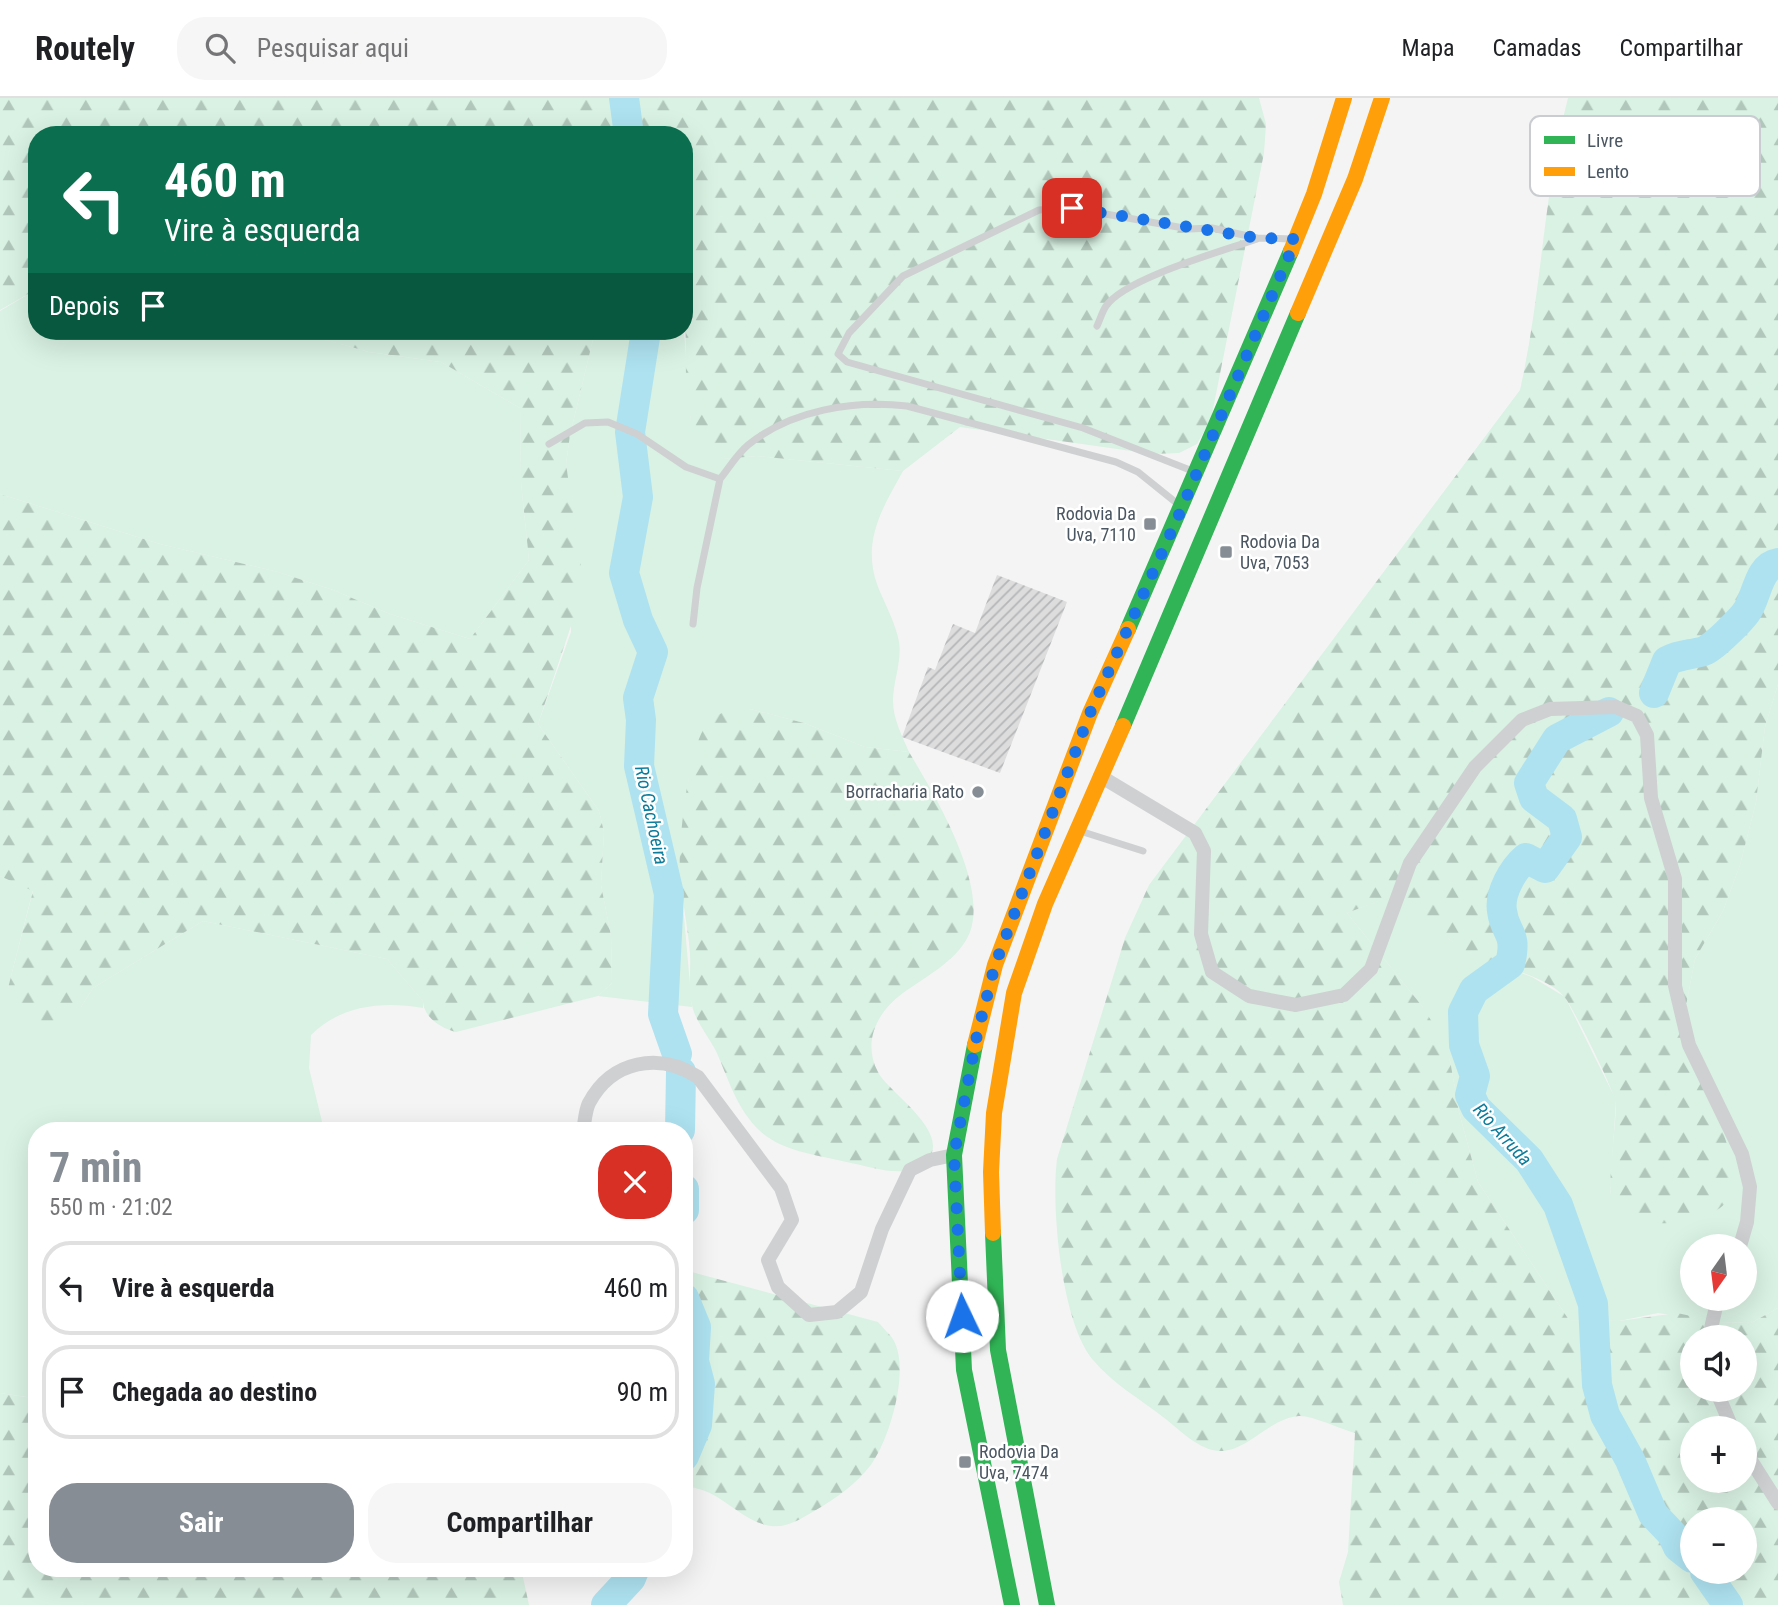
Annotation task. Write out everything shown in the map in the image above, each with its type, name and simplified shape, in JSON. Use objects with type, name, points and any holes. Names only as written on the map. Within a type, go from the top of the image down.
[{"type":"main road","points":[[1012,1605],[964,1370],[954,1155],[977,1035],[995,965],[1015,908],[1090,713],[1182,508],[1296,239],[1314,194],[1344,98]]},
{"type":"main road","points":[[1047,1605],[998,1350],[991,1171],[994,1113],[1014,993],[1076,830],[1355,179],[1382,98]]},
{"type":"street","points":[[1100,776],[1195,833],[1204,851],[1201,934],[1212,972],[1249,996],[1296,1005],[1344,995],[1371,969],[1410,863],[1475,767],[1522,720],[1550,709],[1616,707],[1637,716],[1647,735],[1651,798],[1675,879],[1675,986],[1689,1045],[1742,1154],[1750,1187],[1744,1234]]},
{"type":"street","points":[[585,1122],[589,1104],[628,1065],[657,1061],[682,1067],[698,1077],[781,1188],[792,1220],[768,1260],[778,1287],[809,1315],[837,1312],[861,1292],[882,1229],[910,1170],[930,1160],[954,1155]]},
{"type":"street","points":[[1757,1470],[1778,1503]]},
{"type":"lane","points":[[1195,472],[1083,428],[847,362],[838,354],[849,333],[903,276],[1039,210],[1072,208],[1257,238],[1296,239]]},
{"type":"lane","points":[[1097,326],[1106,305],[1138,284],[1180,265],[1257,238]]},
{"type":"lane","points":[[693,624],[696,587],[720,479],[746,446],[779,425],[810,413],[877,403],[907,407],[1138,471],[1182,508]]},
{"type":"lane","points":[[549,444],[585,423],[608,422],[636,434],[686,467],[720,479]]},
{"type":"lane","points":[[1076,830],[1143,851]]},
{"type":"green space","points":[[0,98],[1259,98],[1266,124],[1264,153],[1211,419],[1197,444],[1179,453],[1153,454],[960,427],[903,471],[757,456],[723,459],[706,451],[691,422],[686,381],[686,340],[693,340],[693,126],[28,126],[28,294],[0,310]]},
{"type":"green space","points":[[1568,98],[1778,98],[1778,684],[1765,727],[1756,802],[1740,865],[1723,911],[1695,959],[1684,1016],[1734,1165],[1732,1188],[1725,1204],[1710,1214],[1672,1223],[1645,1221],[1623,1212],[1613,1199],[1610,1189],[1616,1105],[1594,1052],[1566,999],[1548,984],[1461,948],[1397,894],[1347,913],[1422,1006],[1439,1033],[1450,1060],[1459,1112],[1478,1182],[1569,1320],[1619,1321],[1677,1313],[1719,1322],[1751,1323],[1778,1308],[1778,1605],[1343,1605],[1339,1582],[1348,1552],[1355,1433],[1299,1416],[1279,1422],[1232,1449],[1222,1451],[1206,1448],[1190,1439],[1117,1383],[1093,1360],[1082,1342],[1066,1292],[1057,1234],[1057,1159],[1125,938],[1149,885],[1520,390],[1549,196],[1760,196],[1760,116],[1564,116]]},
{"type":"green space","points":[[28,294],[28,340],[327,340],[369,352],[441,362],[520,408],[521,482],[529,560],[470,639],[390,614],[333,590],[278,572],[160,544],[0,494],[0,311]]},
{"type":"green space","points":[[327,340],[593,340],[570,435],[566,464],[581,565],[581,596],[538,724],[599,811],[604,832],[601,885],[611,936],[612,983],[598,996],[456,1032],[439,1025],[430,1017],[423,1001],[387,959],[203,921],[93,988],[81,1007],[62,1022],[33,1028],[16,1021],[7,1001],[8,988],[33,891],[0,876],[0,494],[160,544],[278,572],[333,590],[390,614],[470,639],[529,560],[521,482],[520,408],[441,362],[369,352]]},
{"type":"green space","points":[[593,340],[685,340],[691,422],[723,459],[757,456],[903,471],[876,526],[872,555],[873,571],[899,642],[893,708],[909,752],[865,747],[804,723],[750,709],[689,777],[680,872],[692,1007],[598,996],[612,983],[611,936],[601,885],[604,832],[599,811],[538,724],[571,632],[571,505],[566,464],[570,435]]},
{"type":"green space","points":[[1778,684],[1778,1308],[1751,1323],[1719,1322],[1658,1313],[1619,1321],[1569,1320],[1478,1182],[1459,1112],[1450,1060],[1422,1006],[1347,913],[1396,894],[1414,904],[1449,939],[1471,954],[1532,977],[1565,997],[1616,1100],[1610,1194],[1684,1016],[1695,959],[1723,911],[1740,865],[1756,802],[1765,727]]},
{"type":"green space","points":[[750,709],[804,723],[865,747],[909,752],[956,839],[972,889],[974,912],[970,932],[950,959],[903,993],[886,1009],[879,1018],[872,1039],[873,1061],[878,1072],[917,1115],[927,1128],[932,1141],[932,1153],[916,1168],[907,1171],[878,1169],[791,1149],[769,1138],[752,1122],[739,1103],[716,1051],[694,1011],[690,993],[689,944],[680,874],[683,819],[690,772],[701,734],[708,723],[722,713]]},
{"type":"green space","points":[[0,876],[33,890],[8,988],[81,1007],[93,988],[203,921],[387,959],[423,1001],[423,1008],[393,1005],[349,1011],[311,1035],[309,1068],[322,1122],[28,1122],[28,1397],[0,1393]]},
{"type":"green space","points":[[693,1272],[878,1322],[890,1335],[899,1356],[900,1372],[895,1407],[877,1455],[864,1473],[845,1491],[795,1522],[771,1526],[747,1517],[704,1490],[693,1487]]},
{"type":"green space","points":[[0,1393],[28,1397],[28,1577],[523,1577],[529,1605],[0,1605]]},
{"type":"building","points":[[997,575],[1067,602],[1000,773],[902,737],[928,667],[935,670],[953,624],[975,633]]},
{"type":"waterway","name":"Rio Cachoeira","points":[[624,98],[628,126]]},
{"type":"waterway","name":"Rio Cachoeira","points":[[645,340],[630,432],[638,497],[624,573],[638,620],[653,652],[638,698],[641,720],[639,766],[669,894],[663,1014],[677,1054]]},
{"type":"waterway","name":"Rio Arruda","points":[[1654,693],[1667,661],[1704,651],[1720,640],[1747,611],[1766,570],[1778,563]]},
{"type":"waterway","name":"Rio Arruda","points":[[1609,712],[1557,739],[1529,783],[1534,798],[1562,819],[1567,837],[1545,868],[1526,858],[1508,882],[1502,911],[1513,945],[1510,964],[1474,990],[1463,1012],[1464,1045],[1475,1076],[1470,1095],[1476,1108],[1529,1160],[1558,1205],[1593,1304],[1597,1385],[1605,1415],[1630,1460],[1653,1514],[1672,1534],[1680,1549]]},
{"type":"waterway","name":"Rio Cachoeira","points":[[680,1122],[681,1072]]},
{"type":"waterway","name":"Rio Cachoeira","points":[[693,1320],[696,1327],[694,1361],[700,1384],[697,1425],[693,1435]]},
{"type":"waterway","name":"Rio Cachoeira","points":[[606,1605],[631,1577]]},
{"type":"waterway","name":"Rio Arruda","points":[[1713,1584],[1728,1605]]},
{"type":"traffic: fast","points":[[1128,629],[1291,251]]},
{"type":"traffic: fast","points":[[1123,726],[1298,313]]},
{"type":"traffic: fast","points":[[975,1045],[954,1155],[964,1370],[1012,1605]]},
{"type":"traffic: fast","points":[[993,1233],[998,1350],[1047,1605]]},
{"type":"traffic: slow","points":[[1291,251],[1314,194],[1344,98]]},
{"type":"traffic: slow","points":[[1298,313],[1355,179],[1382,98]]},
{"type":"traffic: slow","points":[[975,1045],[995,965],[1090,713],[1128,629]]},
{"type":"traffic: slow","points":[[993,1233],[991,1172],[994,1113],[1014,993],[1045,904],[1123,726]]},
{"type":"place","name":"Rodovia Da Uva, 7110","points":[[1150,524]]},
{"type":"place","name":"Rodovia Da Uva, 7053","points":[[1226,552]]},
{"type":"place","name":"Borracharia Rato","points":[[978,792]]},
{"type":"place","name":"Rodovia Da Uva, 7474","points":[[965,1462]]},
{"type":"route","points":[[962,1316],[954,1155],[977,1035],[995,965],[1090,713],[1182,508],[1296,239],[1257,238],[1212,228],[1189,229],[1072,208]]}]
